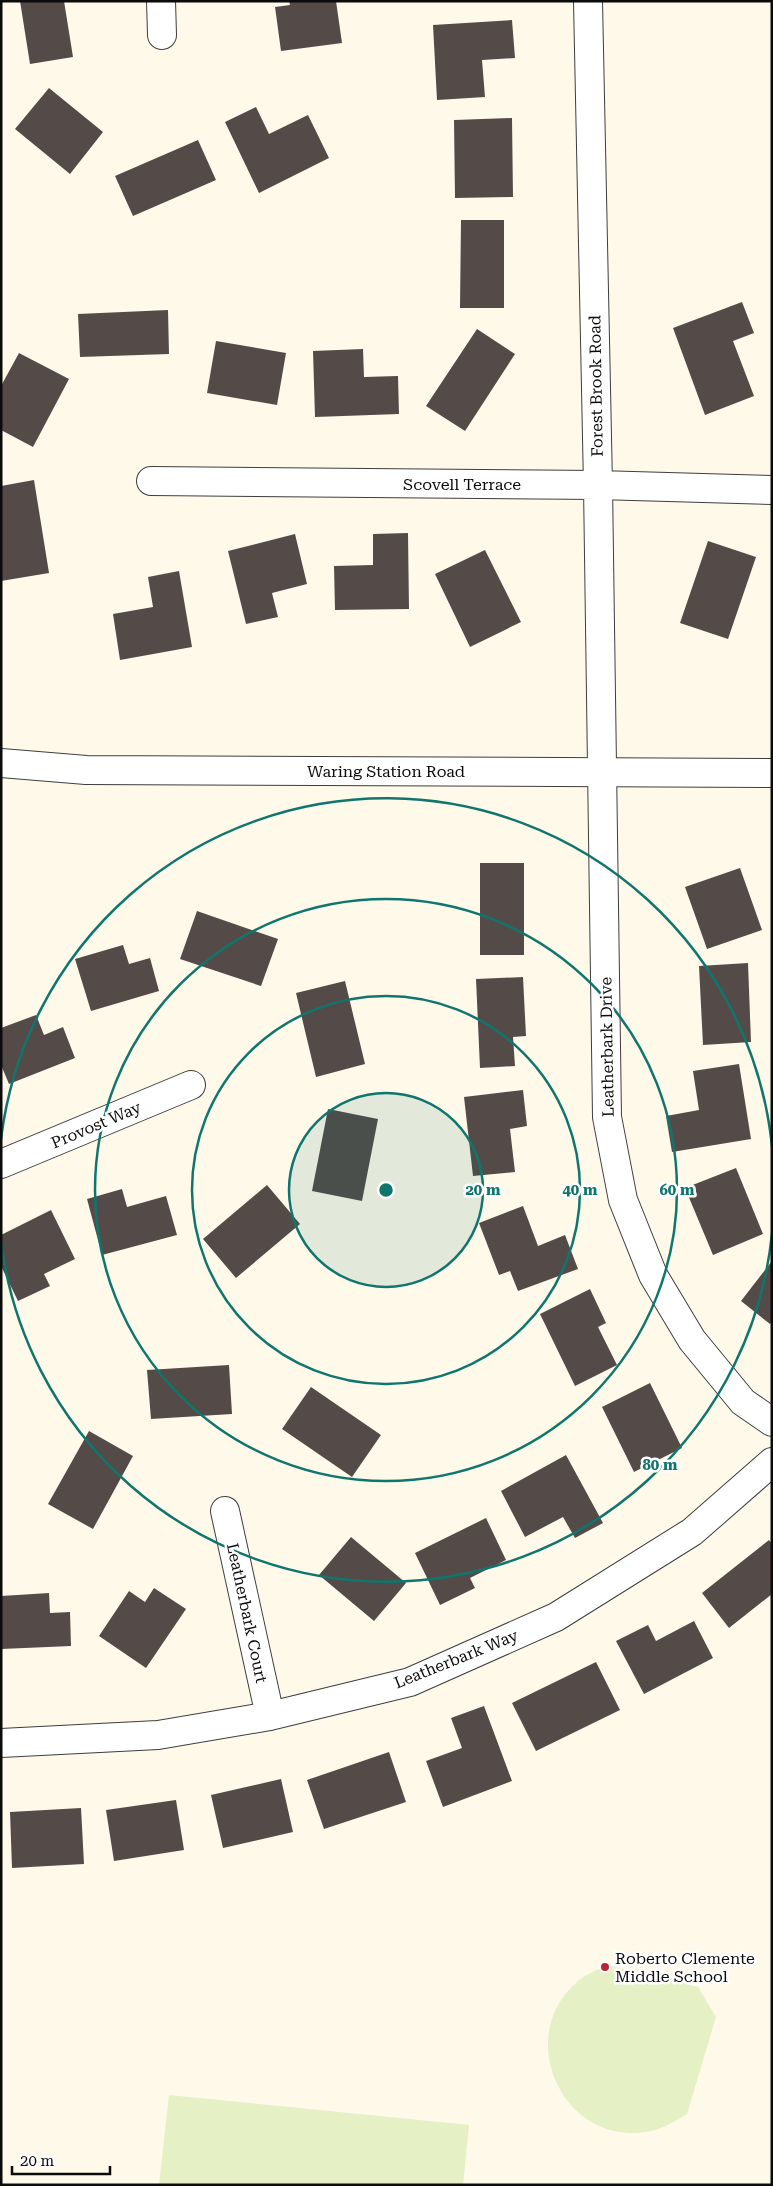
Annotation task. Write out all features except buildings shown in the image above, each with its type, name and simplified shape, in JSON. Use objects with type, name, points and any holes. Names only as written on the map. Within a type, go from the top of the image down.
[{"type":"street","points":[[161,1],[162,35]]},
{"type":"street","name":"Forest Brook Road","points":[[588,1],[602,771]]},
{"type":"street","name":"Scovell Terrace","points":[[151,481],[598,485],[772,490]]},
{"type":"street","name":"Waring Station Road","points":[[1,763],[86,770],[772,773]]},
{"type":"street","name":"Leatherbark Drive","points":[[602,771],[607,1116],[623,1200],[653,1275],[692,1340],[743,1402],[772,1422]]},
{"type":"street","name":"Provost Way","points":[[1,1164],[191,1085]]},
{"type":"street","name":"Leatherbark Way","points":[[1,1742],[158,1735],[270,1716],[410,1682],[556,1617],[692,1532],[772,1462]]},
{"type":"street","name":"Leatherbark Court","points":[[225,1511],[270,1716]]},
{"type":"green space","points":[[607,1965],[698,1987],[716,2017],[687,2114],[672,2123],[646,2132],[617,2132],[591,2122],[571,2105],[556,2082],[549,2057],[549,2030],[558,2005],[577,1982]]},
{"type":"green space","points":[[169,2095],[469,2125],[463,2185],[159,2185]]},
{"type":"place","name":"Roberto Clemente Middle School","points":[[605,1967]]}]
